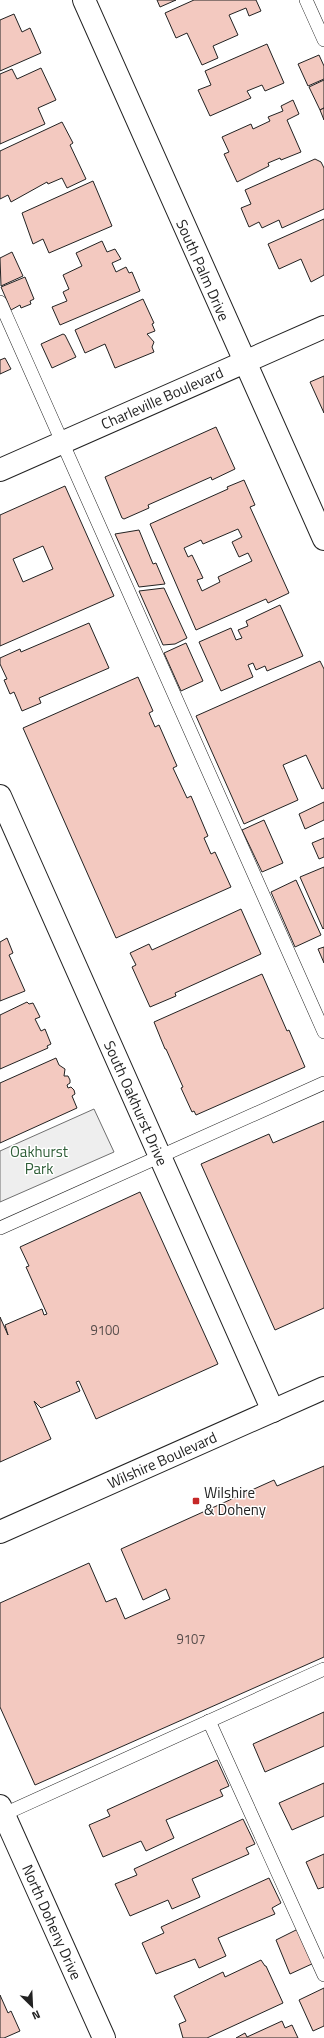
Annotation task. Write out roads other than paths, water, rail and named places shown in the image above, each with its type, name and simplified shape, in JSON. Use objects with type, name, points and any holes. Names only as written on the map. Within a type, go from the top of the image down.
[{"type":"street","name":"South Palm Drive","points":[[84,0],[324,539]]},
{"type":"street","name":"Charleville Boulevard","points":[[0,470],[324,327]]},
{"type":"street","name":"South Oakhurst Drive","points":[[0,796],[273,1410]]},
{"type":"street","name":"Wilshire Boulevard","points":[[0,1532],[324,1388]]},
{"type":"street","name":"North Doheny Drive","points":[[1,1812],[104,2038]]},
{"type":"lane","points":[[306,0],[324,40]]},
{"type":"lane","points":[[0,302],[324,1032]]},
{"type":"lane","points":[[0,1228],[324,1083]]},
{"type":"lane","points":[[1,1812],[324,1669]]},
{"type":"lane","points":[[209,1721],[324,1975]]},
{"type":"place","name":"Wilshire & Doheny","points":[[196,1501]]},
{"type":"park label","name":"Oakhurst Park","points":[[39,1160]]}]
